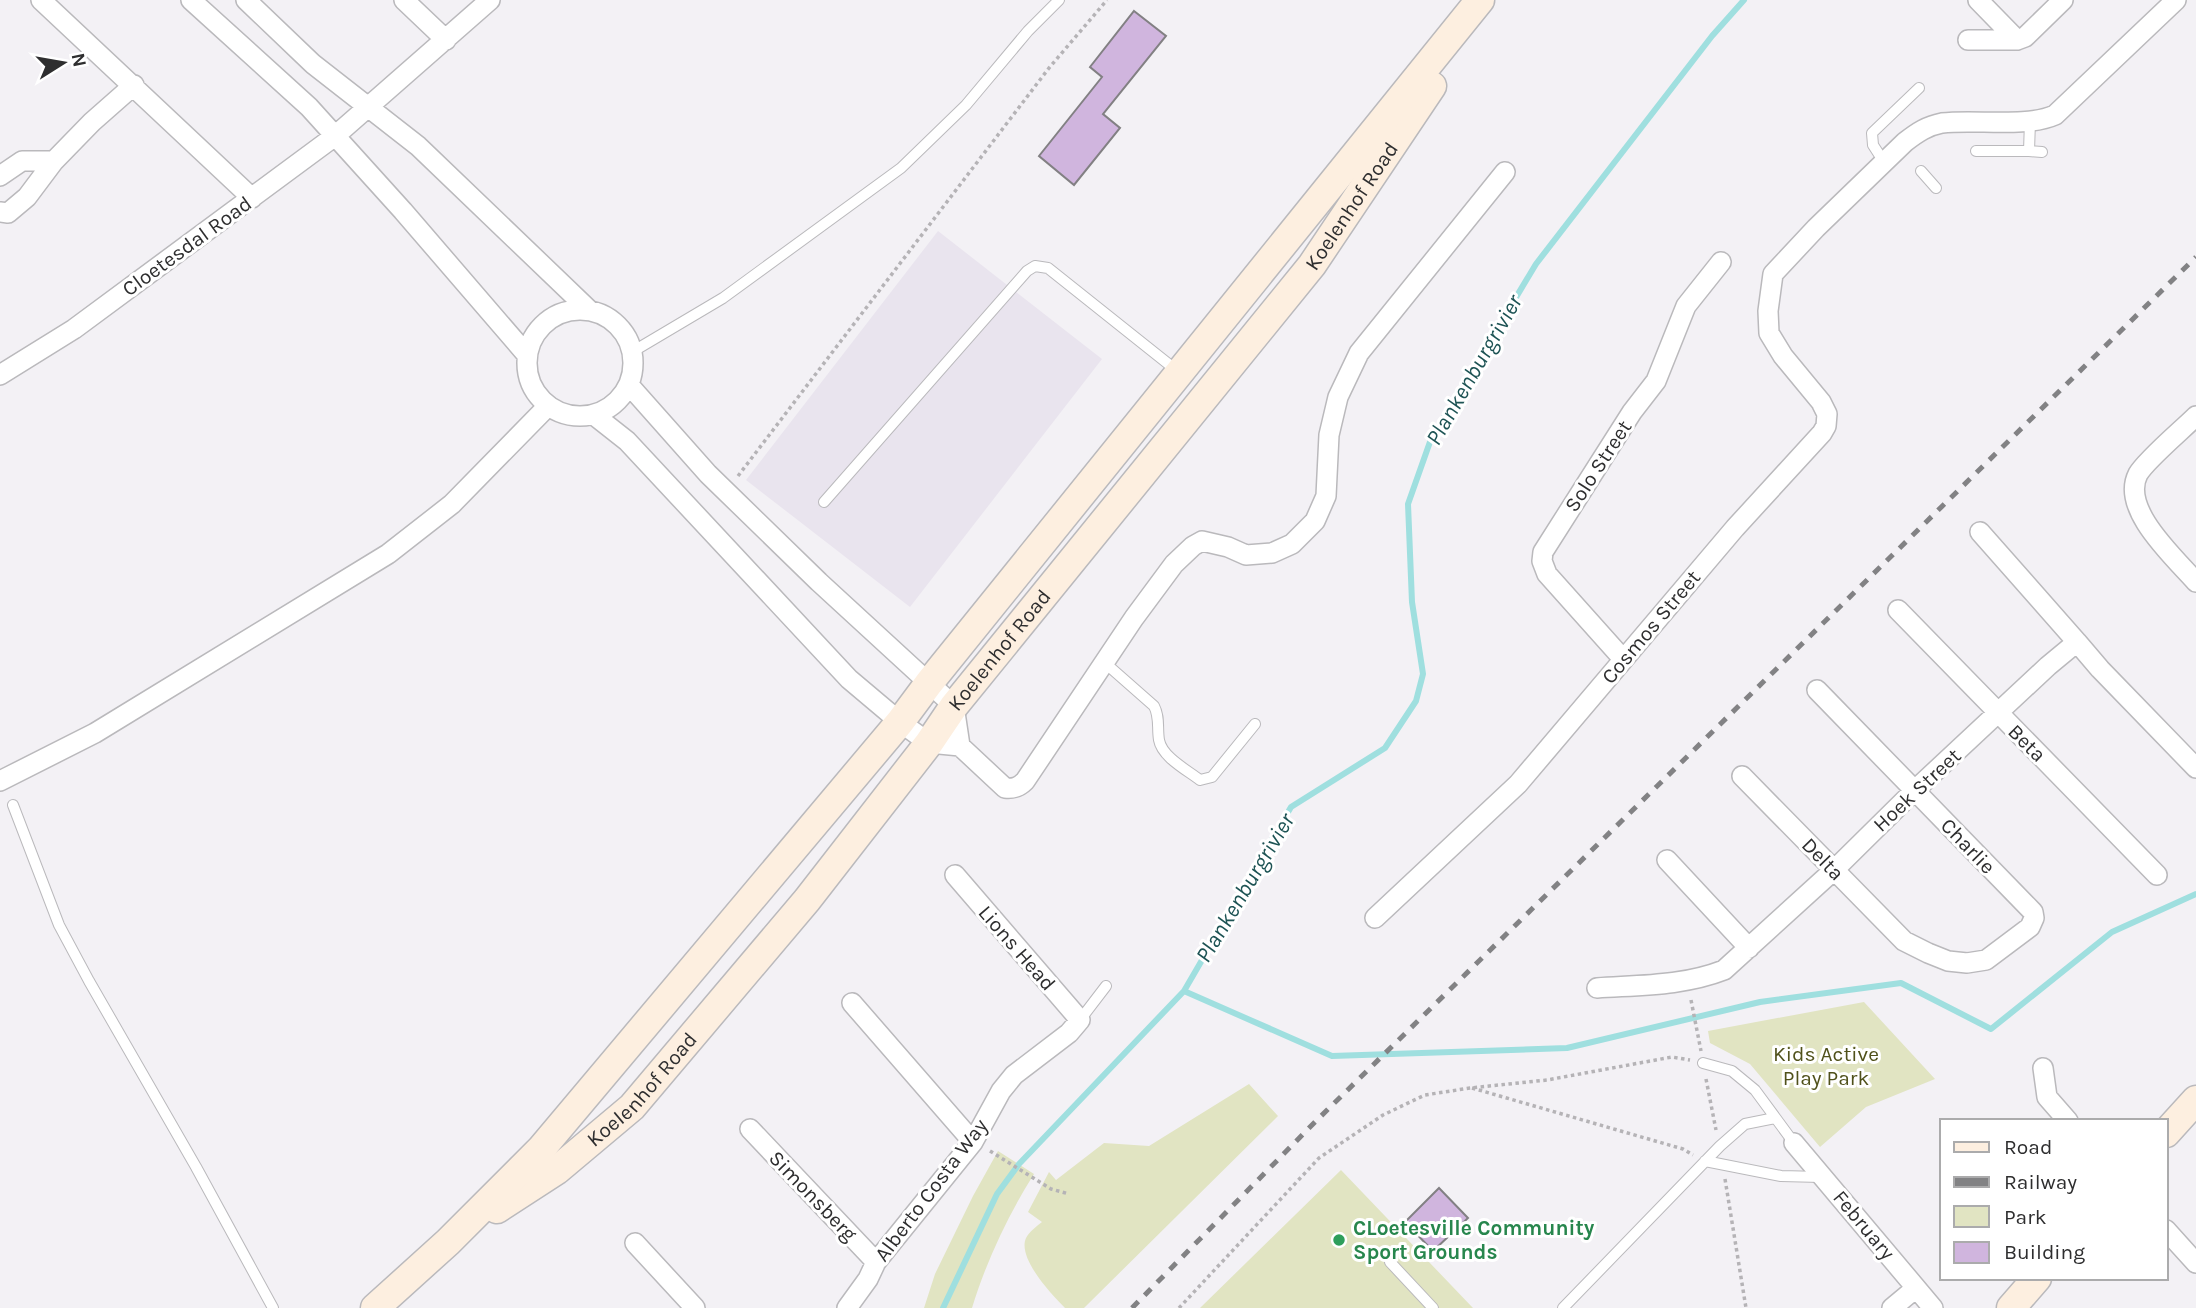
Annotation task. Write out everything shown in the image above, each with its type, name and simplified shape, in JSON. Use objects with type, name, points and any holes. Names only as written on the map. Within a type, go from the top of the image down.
[{"type":"main road","name":"Koelenhof Road","points":[[375,1308],[448,1242],[541,1149],[900,722],[1480,0]]},
{"type":"main road","name":"Koelenhof Road","points":[[448,1242],[557,1170],[632,1107],[807,900],[929,743],[954,706],[1312,265],[1489,0]]},
{"type":"main road","points":[[2168,1131],[2196,1100]]},
{"type":"main road","points":[[2011,1308],[2035,1280]]},
{"type":"street","points":[[41,0],[252,198]]},
{"type":"street","points":[[191,0],[309,107],[527,355]]},
{"type":"street","points":[[246,0],[313,64],[418,146],[589,310]]},
{"type":"street","points":[[404,0],[446,40]]},
{"type":"street","name":"Cloetesdal Road","points":[[0,375],[74,329],[335,136],[490,0]]},
{"type":"street","points":[[1978,0],[2017,40]]},
{"type":"street","points":[[1968,40],[2017,40],[2031,33],[2063,0]]},
{"type":"street","points":[[1884,162],[1905,142],[1930,125],[1955,121],[2046,119],[2063,109],[2176,0]]},
{"type":"street","points":[[0,212],[8,212],[27,197],[54,162],[92,122],[134,85]]},
{"type":"street","points":[[0,176],[22,161],[54,162]]},
{"type":"street","name":"Cosmos Street","points":[[1375,918],[1518,784],[1735,527],[1822,433],[1827,414],[1821,402],[1783,356],[1769,333],[1768,311],[1773,274],[1815,228],[1884,162]]},
{"type":"street","points":[[629,385],[708,474],[819,582],[954,706],[960,746],[1004,788],[1019,787],[1026,781],[1134,618],[1174,564],[1193,546],[1202,541],[1228,547],[1245,555],[1272,553],[1292,544],[1315,521],[1326,496],[1329,435],[1338,397],[1359,354],[1398,302],[1505,173]]},
{"type":"street","name":"Solo Street","points":[[1623,659],[1547,574],[1542,561],[1543,552],[1632,412],[1656,381],[1686,306],[1721,262]]},
{"type":"street","points":[[572,310],[589,310],[604,315],[617,324],[627,337],[632,352],[633,369],[629,385],[615,403],[594,415],[578,417],[562,414],[537,396],[526,369],[527,355],[532,339],[542,325],[555,315],[572,310]]},
{"type":"street","points":[[0,781],[94,733],[388,554],[452,504],[548,406]]},
{"type":"street","points":[[594,415],[628,441],[849,679],[929,743],[960,746]]},
{"type":"street","points":[[2196,416],[2140,471],[2134,485],[2134,495],[2139,511],[2152,532],[2196,582]]},
{"type":"street","points":[[1980,532],[2100,669],[2196,768]]},
{"type":"street","name":"Beta","points":[[1898,610],[2157,874]]},
{"type":"street","name":"Hoek Street","points":[[1597,988],[1686,982],[1724,970],[2077,642]]},
{"type":"street","name":"Charlie","points":[[1817,690],[2033,912],[2034,918],[2030,927],[1986,960],[1977,963],[1948,961],[1904,941]]},
{"type":"street","name":"Delta","points":[[1742,776],[1904,941]]},
{"type":"street","points":[[1667,860],[1749,948]]},
{"type":"street","name":"Lions Head","points":[[955,875],[1080,1020]]},
{"type":"street","points":[[852,1003],[979,1145]]},
{"type":"street","name":"Alberto Costa Way","points":[[847,1308],[868,1279],[876,1262],[979,1145],[1001,1091],[1014,1075],[1069,1033],[1080,1020]]},
{"type":"street","points":[[2043,1068],[2047,1097],[2065,1119]]},
{"type":"street","name":"Simonsberg","points":[[750,1129],[876,1262]]},
{"type":"street","name":"February","points":[[1794,1143],[1933,1308]]},
{"type":"street","points":[[2168,1232],[2196,1262]]},
{"type":"street","points":[[635,1243],[695,1308]]},
{"type":"street","points":[[1892,1308],[1916,1288]]},
{"type":"lane","points":[[632,352],[723,298],[901,168],[966,105],[1028,31],[1059,0]]},
{"type":"lane","points":[[1884,162],[1872,145],[1872,133],[1919,88]]},
{"type":"lane","points":[[2029,151],[2030,121]]},
{"type":"lane","points":[[1976,151],[2042,152]]},
{"type":"lane","points":[[1921,171],[1936,188]]},
{"type":"lane","points":[[824,502],[1027,271],[1035,267],[1048,268],[1180,373]]},
{"type":"lane","points":[[1104,662],[1154,706],[1164,751],[1200,780],[1212,777],[1255,724]]},
{"type":"lane","points":[[13,805],[65,936],[274,1308]]},
{"type":"lane","name":"Alberto Costa Way","points":[[1080,1020],[1106,986]]},
{"type":"lane","points":[[1703,1063],[1732,1071],[1755,1090],[1794,1143]]},
{"type":"lane","points":[[1563,1308],[1720,1146],[1745,1124],[1775,1118]]},
{"type":"lane","points":[[1705,1161],[1781,1176],[1825,1178]]},
{"type":"lane","points":[[1390,1262],[1433,1308]]},
{"type":"path","points":[[726,491],[1049,68],[1107,0]]},
{"type":"path","points":[[1690,996],[1699,1037]]},
{"type":"path","points":[[1179,1308],[1319,1158],[1383,1115],[1425,1095],[1547,1080],[1672,1057]]},
{"type":"path","points":[[1703,1063],[1720,1146]]},
{"type":"path","points":[[1471,1088],[1683,1149],[1705,1161]]},
{"type":"path","points":[[979,1145],[1051,1189],[1069,1194]]},
{"type":"path","points":[[1723,1165],[1746,1308]]},
{"type":"shaded area","points":[[938,231],[1102,359],[910,607],[746,480]]},
{"type":"green space","name":"Kids Active Play Park","points":[[1864,1002],[1935,1079],[1866,1107],[1820,1147],[1750,1064],[1710,1043],[1708,1031]]},
{"type":"green space","points":[[1249,1084],[1278,1116],[1084,1308],[1065,1308],[1037,1276],[1026,1256],[1026,1238],[1042,1222],[1028,1212],[1049,1172],[1056,1180],[1104,1143],[1149,1146]]},
{"type":"green space","points":[[998,1151],[1034,1174],[998,1239],[972,1308],[924,1308],[935,1274]]},
{"type":"green space","name":"CLoetesville Community Sport Grounds","points":[[1341,1170],[1473,1308],[1200,1308]]},
{"type":"building","points":[[1134,11],[1166,36],[1103,114],[1120,128],[1074,185],[1039,156],[1102,77],[1090,67]]},
{"type":"building","points":[[1439,1188],[1468,1218],[1433,1251],[1405,1222]]},
{"type":"waterway","name":"Plankenburgrivier","points":[[943,1308],[997,1194],[1019,1164],[1184,991],[1291,807],[1385,748],[1416,701],[1423,674],[1412,602],[1408,504],[1431,439],[1536,264],[1712,36],[1744,0]]},
{"type":"waterway","points":[[1184,991],[1332,1056],[1567,1048],[1760,1002],[1901,983],[1991,1029],[2112,932],[2196,894]]},
{"type":"railway","points":[[1132,1308],[1315,1122],[2196,257]]},
{"type":"place","name":"CLoetesville Community Sport Grounds","points":[[1339,1240]]}]
